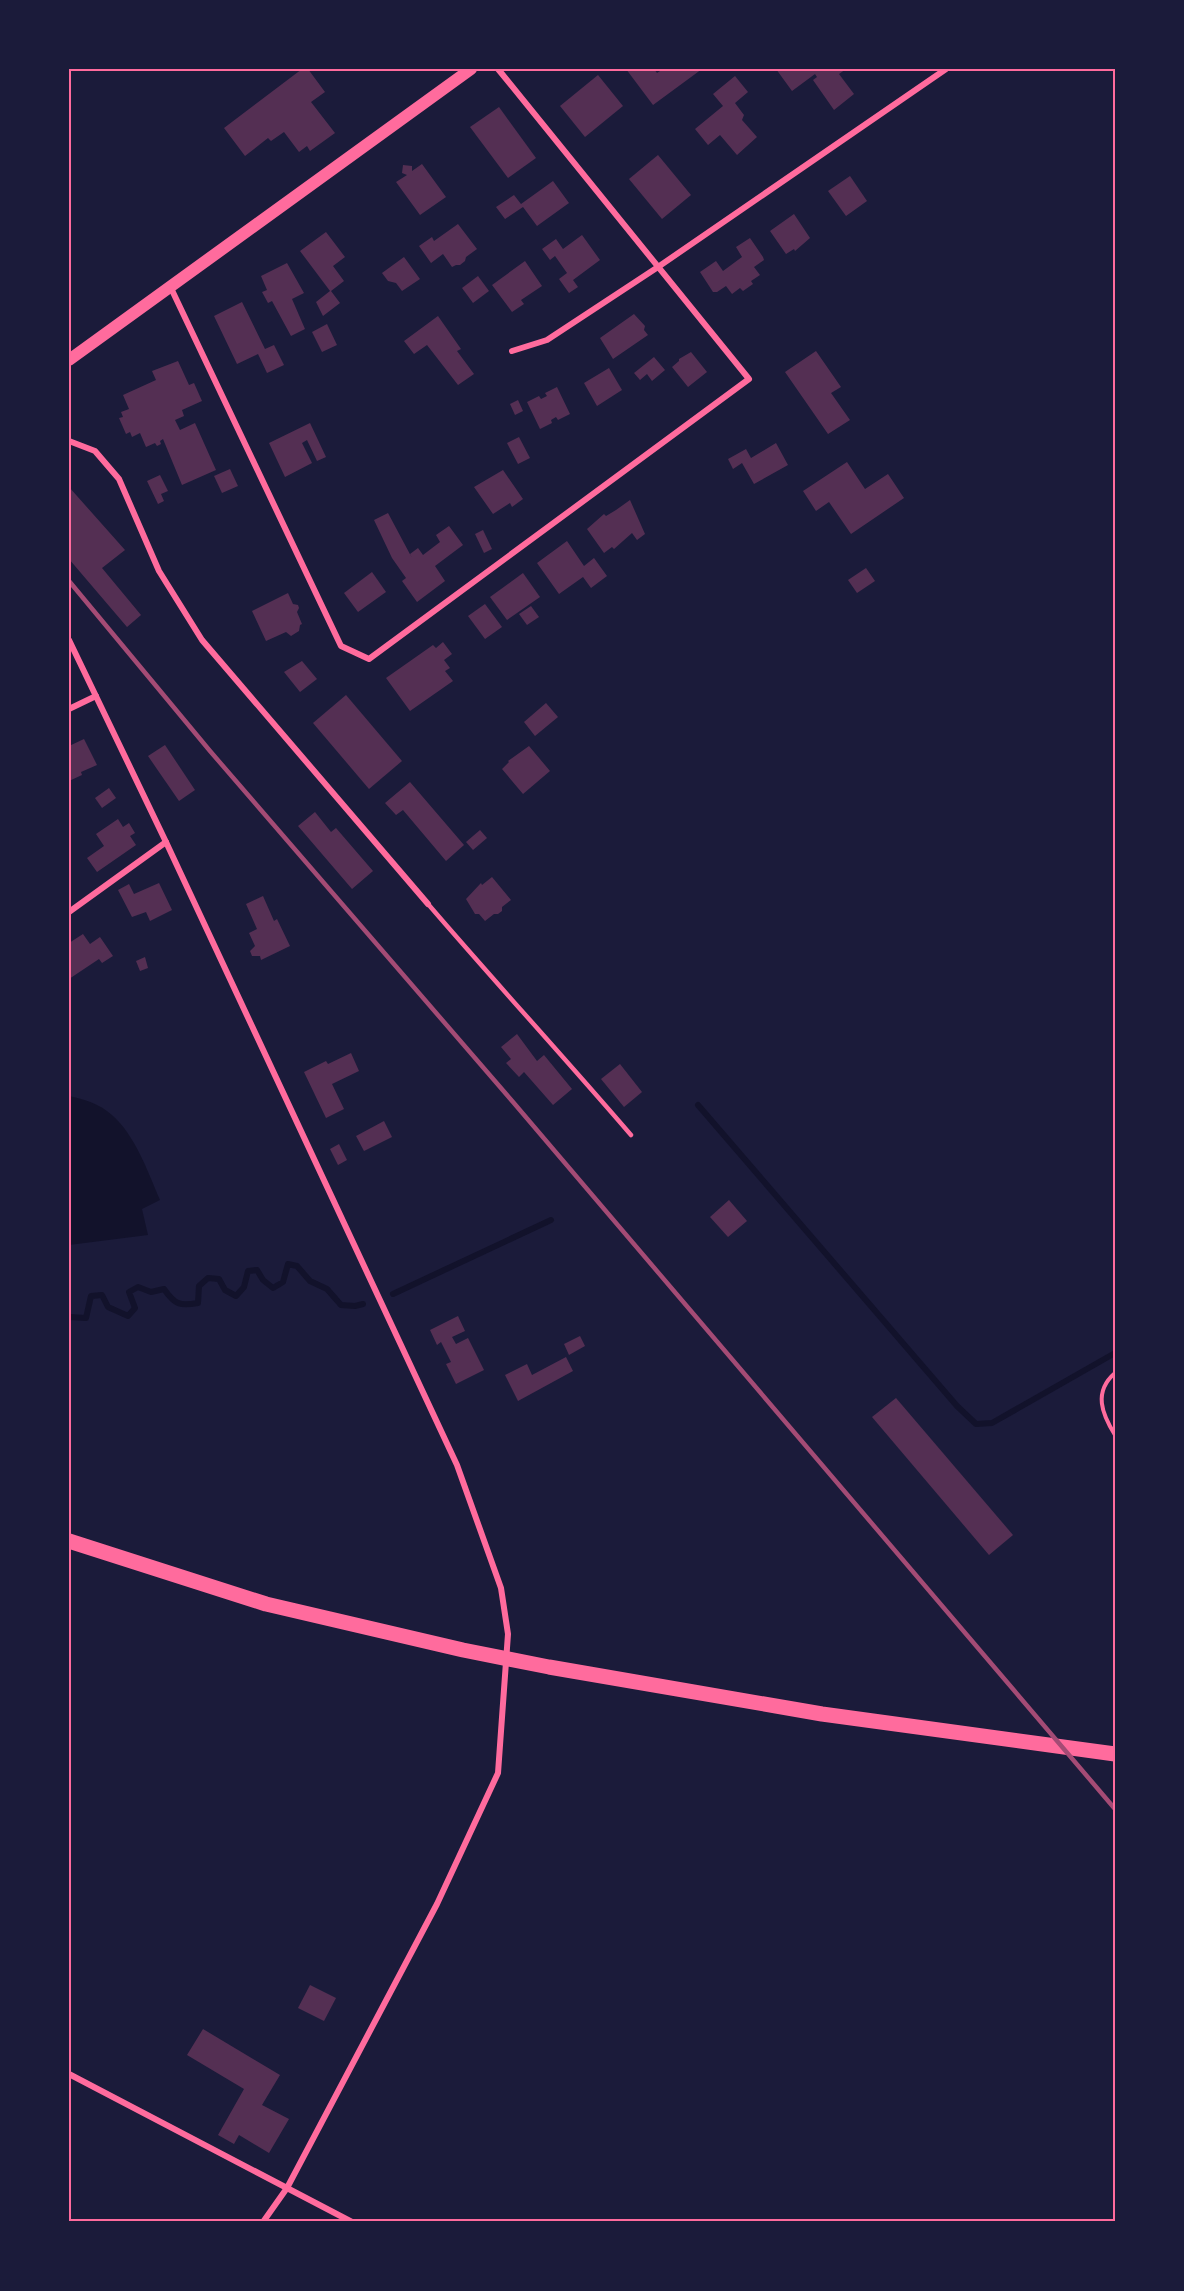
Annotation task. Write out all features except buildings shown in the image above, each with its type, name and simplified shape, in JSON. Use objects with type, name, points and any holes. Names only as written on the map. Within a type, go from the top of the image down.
[{"type":"main road","points":[[69,360],[471,69]]},
{"type":"main road","points":[[69,1541],[266,1604],[463,1650],[822,1714],[1115,1754]]},
{"type":"street","points":[[170,286],[341,646],[369,658],[749,379],[498,69]]},
{"type":"street","points":[[512,351],[547,340],[658,267],[946,69]]},
{"type":"street","points":[[69,441],[95,451],[119,479],[159,572],[202,640],[428,904]]},
{"type":"street","points":[[69,640],[166,842],[457,1465],[501,1587],[508,1634],[498,1773],[437,1904],[287,2188],[263,2222]]},
{"type":"street","points":[[69,709],[96,696]]},
{"type":"street","points":[[69,912],[166,842]]},
{"type":"street","points":[[69,2074],[351,2222]]},
{"type":"lane","points":[[428,904],[511,1000],[558,1049],[631,1135]]},
{"type":"path","points":[[1115,1374],[1108,1379],[1100,1398],[1103,1416],[1115,1435]]},
{"type":"shaded area","points":[[69,1096],[92,1102],[107,1111],[120,1123],[134,1143],[160,1200],[142,1209],[148,1235],[69,1245]]},
{"type":"waterway","points":[[698,1105],[957,1406],[976,1424],[992,1423],[1115,1353]]},
{"type":"waterway","points":[[393,1294],[551,1220]]},
{"type":"waterway","points":[[69,1317],[86,1318],[91,1296],[102,1295],[108,1307],[128,1316],[135,1308],[129,1292],[138,1287],[151,1292],[164,1289],[178,1303],[198,1303],[199,1286],[208,1278],[219,1279],[225,1290],[236,1296],[244,1287],[248,1271],[257,1270],[263,1280],[273,1288],[283,1282],[288,1264],[297,1266],[310,1281],[327,1289],[341,1305],[363,1304]]},
{"type":"railway","points":[[69,581],[210,751],[513,1102],[1115,1809]]}]
